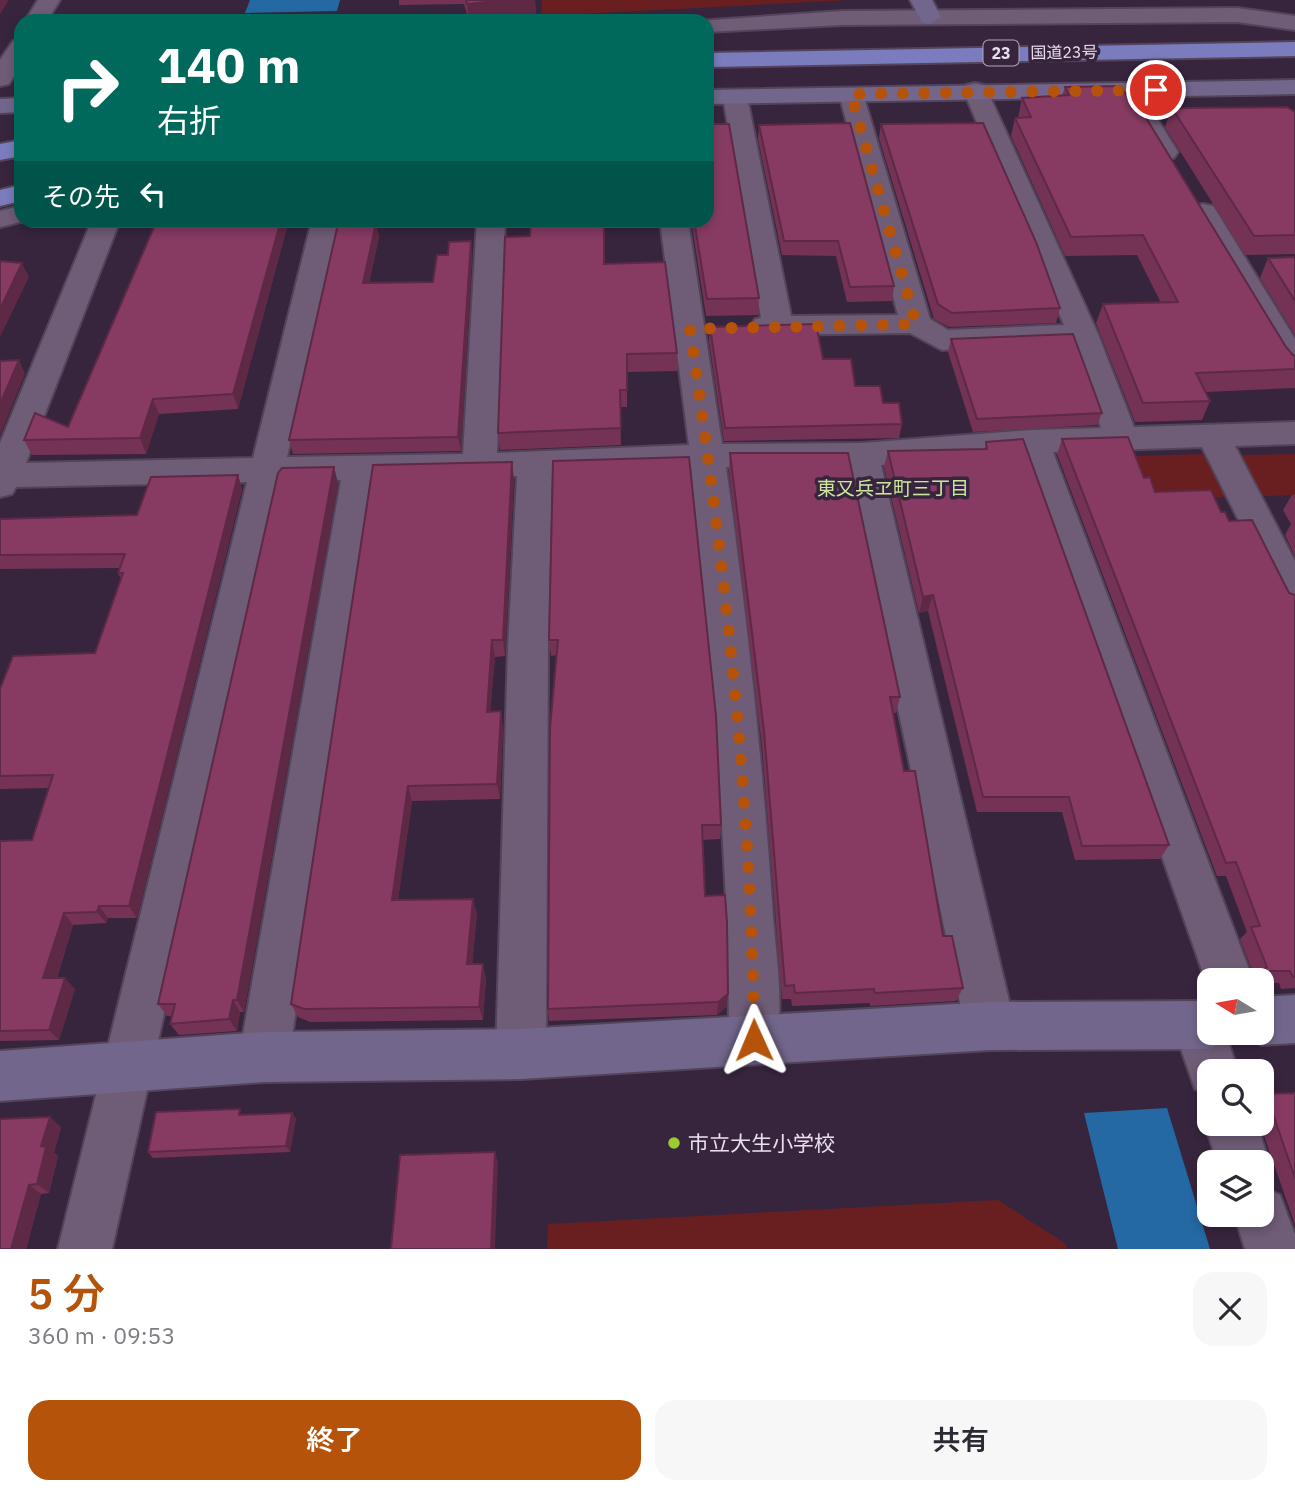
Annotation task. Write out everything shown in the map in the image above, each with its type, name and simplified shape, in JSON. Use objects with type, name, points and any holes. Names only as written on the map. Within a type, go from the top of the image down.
[{"type":"highway","points":[[714,35],[1082,27],[1295,26]]},
{"type":"highway","name":"国道23号","points":[[714,60],[1295,49]]},
{"type":"highway","name":"国道23号","points":[[714,78],[829,73],[1295,69]]},
{"type":"street","points":[[714,24],[926,8],[1237,15],[1295,26]]},
{"type":"street","points":[[0,79],[14,57]]},
{"type":"street","points":[[714,97],[975,90],[1128,91],[1295,87]]},
{"type":"street","points":[[975,90],[1083,334],[1121,437]]},
{"type":"street","points":[[1128,91],[1295,365]]},
{"type":"street","points":[[851,94],[916,324]]},
{"type":"street","points":[[735,97],[778,326]]},
{"type":"street","points":[[103,228],[2,478],[535,464],[709,456],[862,455],[1032,441],[1121,437],[1214,438],[1295,433]]},
{"type":"street","points":[[85,1249],[324,228]]},
{"type":"street","points":[[480,464],[491,228]]},
{"type":"street","points":[[677,228],[715,328],[709,456],[729,626],[753,921],[754,1040]]},
{"type":"street","points":[[1237,267],[1272,266]]},
{"type":"street","points":[[715,328],[916,324],[943,340],[1083,334]]},
{"type":"street","points":[[1214,438],[1295,597]]},
{"type":"street","points":[[1032,441],[1225,968]]},
{"type":"street","points":[[862,455],[990,1026]]},
{"type":"street","points":[[521,1054],[528,647],[535,464]]},
{"type":"street","points":[[264,1057],[360,467]]},
{"type":"street","points":[[1274,1020],[1295,1019]]},
{"type":"street","points":[[0,1076],[264,1057],[521,1054],[990,1026],[1197,1040]]},
{"type":"street","points":[[1265,1227],[1272,1249]]},
{"type":"shaded area","points":[[542,0],[849,0],[580,14],[541,14]]},
{"type":"shaded area","points":[[1202,454],[1217,462],[1233,497],[1150,498],[1133,456]]},
{"type":"shaded area","points":[[1295,454],[1295,495],[1261,496],[1241,455]]},
{"type":"shaded area","points":[[998,1200],[1066,1244],[1067,1249],[547,1249],[548,1224]]},
{"type":"water","points":[[250,0],[340,0],[337,11],[245,13]]},
{"type":"water","points":[[1167,1108],[1197,1206],[1197,1227],[1203,1227],[1210,1249],[1118,1249],[1084,1113]]},
{"type":"building","points":[[466,0],[504,0],[467,4]]},
{"type":"building","points":[[1121,86],[1134,108],[1140,108],[1286,347],[1295,356],[1295,369],[1196,373],[1210,401],[1143,403],[1103,304],[1178,302],[1143,235],[1071,237],[1015,118],[1031,117],[1022,98],[1069,95],[1065,87]]},
{"type":"building","points":[[1287,107],[1295,112],[1295,235],[1254,236],[1172,108]]},
{"type":"building","points":[[850,123],[894,286],[850,287],[838,241],[784,241],[759,125]]},
{"type":"building","points":[[983,123],[1036,242],[1060,308],[952,313],[938,304],[881,124]]},
{"type":"building","points":[[714,124],[729,124],[759,298],[707,299],[695,228],[714,228]]},
{"type":"building","points":[[154,228],[279,228],[233,394],[153,399],[140,438],[24,440],[35,413],[68,427]]},
{"type":"building","points":[[337,228],[375,228],[363,283],[433,282],[437,255],[448,255],[449,242],[471,241],[458,437],[289,440]]},
{"type":"building","points":[[530,228],[604,228],[604,264],[665,262],[677,353],[627,354],[627,390],[620,390],[621,428],[498,433],[505,237],[530,236]]},
{"type":"building","points":[[1295,257],[1295,301],[1268,258]]},
{"type":"building","points":[[0,261],[22,263],[0,309]]},
{"type":"building","points":[[816,324],[823,359],[851,359],[855,386],[880,386],[883,403],[899,403],[902,424],[725,428],[710,327]]},
{"type":"building","points":[[1073,334],[1102,413],[977,419],[951,339]]},
{"type":"building","points":[[19,360],[0,404],[0,361]]},
{"type":"building","points":[[1128,437],[1144,478],[1150,477],[1155,492],[1211,490],[1221,512],[1225,512],[1229,521],[1252,520],[1289,593],[1295,595],[1295,977],[1290,971],[1266,968],[1251,927],[1260,926],[1236,862],[1226,863],[1062,439]]},
{"type":"building","points":[[1023,439],[1169,845],[1082,846],[1069,797],[983,797],[933,595],[923,597],[888,451],[987,449],[986,442]]},
{"type":"building","points":[[730,453],[848,453],[900,697],[890,697],[904,771],[915,771],[943,936],[952,936],[963,988],[875,993],[874,989],[795,993],[794,985],[785,986],[764,731]]},
{"type":"building","points":[[689,457],[716,716],[721,825],[702,825],[705,896],[725,895],[728,994],[718,1002],[548,1009],[550,728],[558,640],[549,640],[553,461]]},
{"type":"building","points":[[512,462],[503,640],[492,640],[487,712],[501,711],[497,784],[408,786],[392,900],[473,899],[467,964],[483,964],[479,1007],[304,1009],[291,1004],[373,465]]},
{"type":"building","points":[[334,467],[237,1000],[233,1000],[229,1019],[170,1024],[175,1004],[158,1004],[278,473],[282,468]]},
{"type":"building","points":[[238,475],[129,906],[99,906],[97,912],[64,913],[43,978],[65,978],[49,1030],[0,1031],[0,841],[32,840],[53,775],[0,776],[0,689],[13,656],[95,653],[123,573],[118,573],[125,554],[0,555],[0,519],[137,515],[151,477]]},
{"type":"building","points":[[1295,1093],[1295,1178],[1274,1117],[1274,1094]]},
{"type":"building","points":[[240,1109],[239,1115],[292,1113],[286,1146],[148,1152],[156,1112]]},
{"type":"building","points":[[50,1117],[41,1146],[46,1147],[37,1184],[29,1185],[11,1249],[0,1249],[0,1119]]},
{"type":"building","points":[[495,1152],[491,1249],[391,1249],[400,1155]]},
{"type":"place","name":"市立大生小学校","points":[[674,1143]]},
{"type":"district","name":"東又兵ヱ町三丁目","points":[[893,488]]},
{"type":"route","points":[[754,1040],[753,921],[729,626],[709,456],[690,329],[916,324],[851,94],[975,90],[1156,90]]}]
